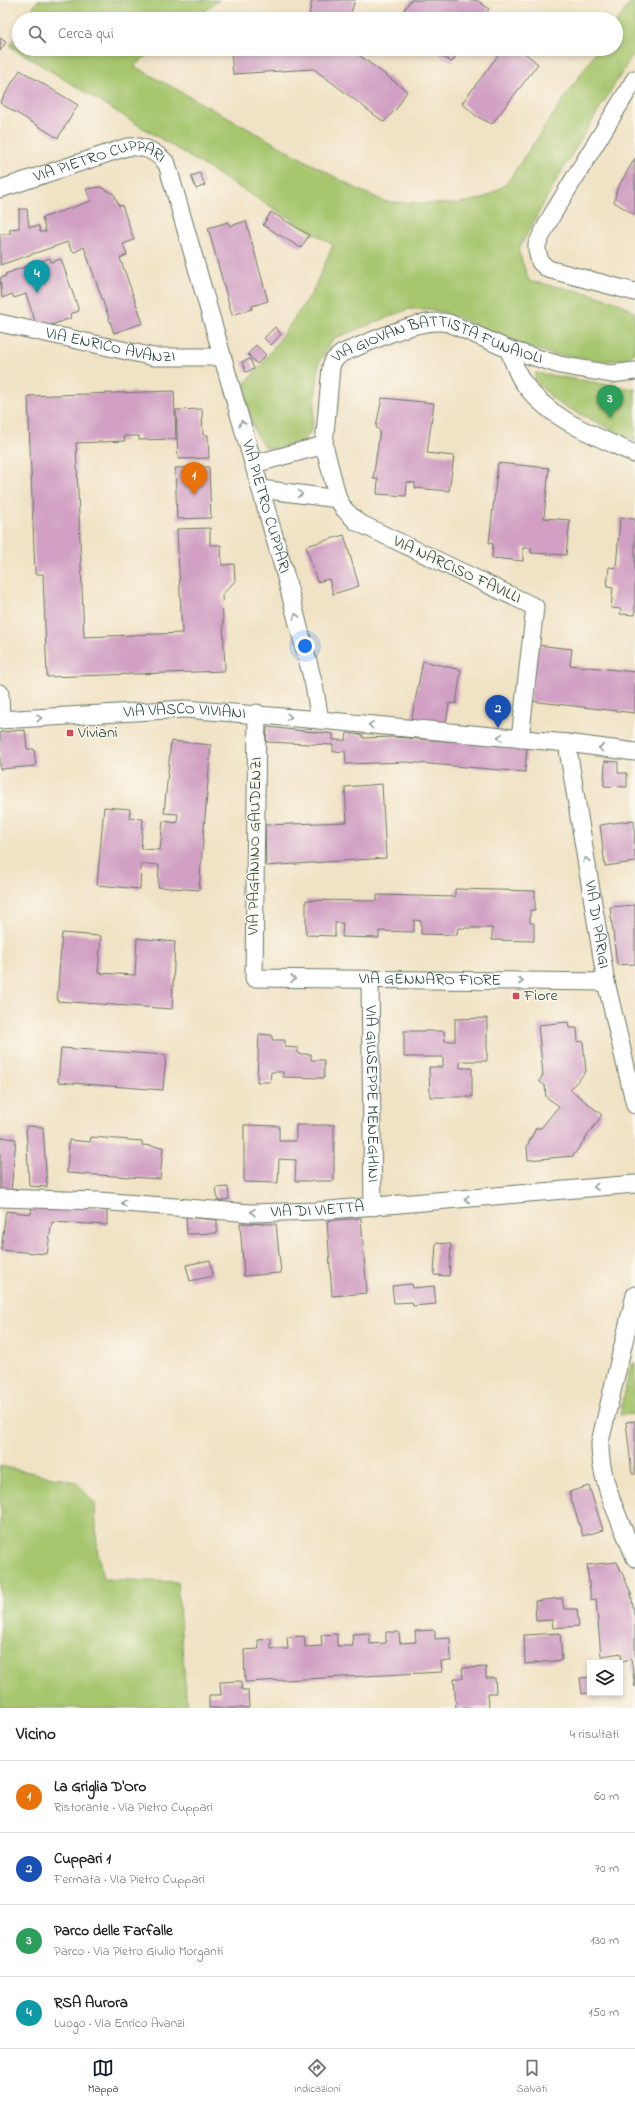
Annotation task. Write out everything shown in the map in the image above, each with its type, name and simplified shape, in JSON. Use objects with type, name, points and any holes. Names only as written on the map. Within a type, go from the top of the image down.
[{"type":"street","points":[[635,79],[552,216],[537,244],[540,262],[548,268],[635,292]]},
{"type":"street","name":"VIA PIETRO CUPPARI","points":[[0,189],[127,147],[142,147],[155,152],[163,160],[169,170],[300,627],[320,720]]},
{"type":"street","name":"VIA GIOVAN BATTISTA FUNAIOLI","points":[[338,499],[324,445],[329,374],[333,361],[342,353],[414,326],[439,322],[456,326],[508,349],[560,365],[601,373],[616,374],[635,371]]},
{"type":"street","name":"VIA ENRICO AVANZI","points":[[0,323],[154,358],[222,357]]},
{"type":"street","points":[[508,349],[522,381],[545,407],[593,434],[635,454]]},
{"type":"street","points":[[254,464],[324,445]]},
{"type":"street","points":[[261,489],[338,499]]},
{"type":"street","name":"VIA NARCISO FAVILLI","points":[[338,499],[344,509],[357,522],[535,607],[520,738]]},
{"type":"street","points":[[0,693],[0,720]]},
{"type":"street","name":"VIA VASCO VIVIANI","points":[[0,720],[185,708],[257,713],[320,720]]},
{"type":"street","name":"VIA PAGANINO GAUDENZI","points":[[254,978],[257,713]]},
{"type":"street","points":[[320,720],[520,738],[635,752]]},
{"type":"street","name":"VIA DI PARIGI","points":[[567,743],[606,982],[635,1105]]},
{"type":"street","name":"VIA GENNARO FIORE","points":[[254,978],[606,982]]},
{"type":"street","name":"VIA GIUSEPPE MENEGHINI","points":[[370,980],[373,1207]]},
{"type":"street","name":"VIA DI VIETTA","points":[[0,1198],[99,1201],[250,1213],[318,1211],[373,1207],[635,1184]]},
{"type":"street","points":[[635,1295],[603,1426],[600,1451],[604,1479],[635,1558]]},
{"type":"green space","points":[[38,0],[219,0],[203,12],[30,12]]},
{"type":"green space","points":[[632,0],[635,0],[635,51],[562,170],[518,250],[529,281],[585,292],[614,301],[635,313],[634,353],[626,359],[607,361],[551,354],[525,346],[446,313],[429,309],[409,309],[333,339],[319,362],[312,428],[310,432],[301,441],[275,448],[266,447],[261,443],[257,436],[243,386],[262,364],[312,293],[333,245],[26,56],[146,56],[134,66],[357,189],[386,202],[454,204],[482,199],[506,184],[593,56],[623,56],[623,13]]},
{"type":"green space","points":[[536,373],[635,389],[635,441],[558,403],[534,380]]},
{"type":"green space","points":[[635,1363],[635,1414],[620,1415],[631,1364]]},
{"type":"green space","points":[[0,1466],[76,1482],[95,1504],[97,1548],[103,1579],[177,1582],[187,1708],[0,1708]]},
{"type":"building","points":[[312,0],[355,0],[351,12],[309,12]]},
{"type":"building","points":[[411,0],[477,0],[489,9],[487,12],[402,12]]},
{"type":"building","points":[[0,38],[6,42],[0,51]]},
{"type":"building","points":[[232,56],[360,56],[407,91],[397,108],[384,122],[314,69],[233,74]]},
{"type":"building","points":[[441,56],[456,56],[452,62]]},
{"type":"building","points":[[498,56],[528,56],[538,64],[492,124],[476,116],[462,103]]},
{"type":"building","points":[[20,70],[78,105],[58,138],[0,103]]},
{"type":"building","points":[[635,158],[635,215],[614,202],[617,189]]},
{"type":"building","points":[[200,173],[205,185],[196,189],[191,176]]},
{"type":"building","points":[[100,187],[114,194],[119,206],[122,205],[134,240],[123,244],[127,255],[120,258],[143,323],[114,333],[84,247],[75,252],[71,250],[68,242],[0,265],[0,234],[10,234],[10,229],[19,228],[19,209],[27,209],[29,227],[39,226],[40,232],[46,232],[42,218],[91,201],[86,189]]},
{"type":"building","points":[[271,212],[309,235],[301,248],[263,225]]},
{"type":"building","points":[[246,221],[268,301],[252,306],[252,309],[232,315],[208,228],[228,222],[230,226]]},
{"type":"building","points":[[50,258],[51,262],[61,259],[79,311],[70,314],[71,318],[46,327],[36,324],[26,294],[14,298],[12,294],[2,298],[0,278],[6,276],[5,274]]},
{"type":"building","points":[[275,327],[281,334],[271,345],[264,338]]},
{"type":"building","points":[[256,345],[266,355],[257,364],[248,354]]},
{"type":"building","points":[[250,359],[254,369],[246,372],[242,362]]},
{"type":"building","points":[[174,391],[176,439],[139,440],[139,436],[124,436],[125,441],[76,443],[84,637],[182,633],[177,529],[210,528],[210,545],[221,545],[222,565],[234,564],[235,581],[222,595],[225,671],[47,677],[43,574],[35,574],[28,396]]},
{"type":"building","points":[[382,398],[434,403],[427,453],[454,456],[449,491],[415,488],[415,483],[407,482],[406,496],[377,494],[378,479],[373,479],[380,431],[376,427]]},
{"type":"building","points":[[202,409],[203,435],[208,435],[209,458],[178,459],[176,410]]},
{"type":"building","points":[[498,463],[549,468],[544,518],[570,520],[566,555],[531,553],[531,548],[523,548],[523,561],[492,558],[493,544],[489,543]]},
{"type":"building","points":[[209,467],[211,518],[177,519],[175,468]]},
{"type":"building","points":[[620,518],[635,519],[635,615],[620,614],[621,609],[611,608],[613,588],[607,587],[609,567],[616,568]]},
{"type":"building","points":[[344,535],[359,586],[333,594],[329,579],[317,582],[306,546]]},
{"type":"building","points":[[537,645],[572,649],[570,665],[635,672],[635,713],[530,701]]},
{"type":"building","points":[[423,661],[461,670],[456,704],[449,703],[446,724],[411,721]]},
{"type":"building","points":[[267,727],[333,734],[333,740],[346,740],[347,733],[363,735],[363,738],[394,737],[527,747],[525,772],[406,762],[346,764],[345,751],[333,752],[333,745],[266,742]]},
{"type":"building","points":[[25,730],[27,749],[34,749],[36,766],[0,769],[0,732]]},
{"type":"building","points":[[171,741],[211,745],[199,890],[158,887],[159,865],[141,864],[140,889],[97,885],[104,807],[130,809],[129,818],[143,819],[141,849],[160,850],[163,821],[177,823],[178,814],[164,813]]},
{"type":"building","points":[[605,761],[618,762],[618,773],[627,773],[627,787],[604,786]]},
{"type":"building","points":[[382,784],[386,858],[266,866],[265,825],[347,822],[345,787]]},
{"type":"building","points":[[634,820],[635,862],[605,866],[600,825]]},
{"type":"building","points":[[455,889],[535,891],[535,910],[530,910],[530,923],[534,923],[534,941],[492,940],[492,928],[458,928],[457,935],[421,934],[421,921],[414,920],[414,932],[379,931],[379,938],[342,937],[343,923],[335,923],[335,936],[306,935],[306,900],[377,901],[377,895],[455,897]]},
{"type":"building","points":[[635,905],[635,964],[617,965],[610,907]]},
{"type":"building","points":[[62,933],[101,936],[98,973],[135,975],[137,938],[175,942],[172,1009],[57,1001]]},
{"type":"building","points":[[487,1018],[487,1061],[460,1061],[460,1068],[472,1068],[472,1097],[430,1097],[429,1067],[443,1067],[443,1057],[404,1057],[404,1031],[444,1031],[445,1041],[455,1041],[455,1019]]},
{"type":"building","points":[[568,1022],[569,1028],[577,1028],[578,1042],[583,1041],[586,1072],[570,1089],[602,1115],[573,1156],[528,1160],[527,1146],[536,1128],[541,1128],[559,1106],[546,1097],[545,1086],[539,1081],[543,1075],[538,1025]]},
{"type":"building","points":[[259,1034],[272,1035],[272,1040],[285,1040],[285,1047],[298,1048],[298,1054],[311,1054],[311,1060],[324,1060],[324,1078],[283,1077],[283,1072],[271,1072],[270,1082],[257,1082]]},
{"type":"building","points":[[61,1048],[166,1055],[163,1090],[58,1082]]},
{"type":"building","points":[[244,1125],[279,1126],[279,1141],[296,1141],[296,1125],[334,1125],[334,1181],[295,1181],[296,1160],[279,1159],[278,1183],[244,1182]]},
{"type":"building","points":[[26,1126],[43,1127],[47,1187],[29,1186]]},
{"type":"building","points":[[0,1137],[16,1139],[11,1191],[0,1190]]},
{"type":"building","points":[[91,1137],[142,1141],[142,1145],[163,1147],[160,1179],[67,1173],[69,1140],[90,1142]]},
{"type":"building","points":[[228,1187],[229,1199],[218,1201],[216,1188]]},
{"type":"building","points":[[32,1205],[107,1208],[107,1225],[52,1222],[47,1254],[1,1250],[6,1211],[31,1214]]},
{"type":"building","points":[[186,1217],[217,1220],[217,1233],[187,1234]]},
{"type":"building","points":[[361,1218],[367,1293],[332,1296],[327,1221]]},
{"type":"building","points":[[240,1223],[276,1224],[281,1273],[244,1276]]},
{"type":"building","points":[[436,1243],[451,1244],[449,1276],[434,1275]]},
{"type":"building","points":[[210,1260],[213,1276],[190,1281],[186,1265]]},
{"type":"building","points":[[412,1284],[413,1288],[434,1286],[436,1304],[413,1306],[412,1302],[394,1303],[392,1286]]},
{"type":"building","points":[[635,1421],[635,1474],[632,1474],[626,1422]]},
{"type":"building","points":[[589,1486],[603,1530],[583,1536],[569,1492]]},
{"type":"building","points":[[617,1562],[631,1593],[635,1620],[635,1687],[631,1659],[623,1661],[621,1653],[601,1656],[596,1599],[591,1600],[587,1565]]},
{"type":"building","points":[[562,1598],[564,1609],[577,1609],[579,1626],[553,1628],[552,1620],[536,1621],[535,1601]]},
{"type":"building","points":[[435,1630],[435,1639],[450,1638],[451,1661],[441,1661],[442,1672],[245,1682],[244,1650],[259,1649],[258,1640],[271,1639],[271,1649],[288,1649],[287,1637],[304,1636],[305,1647],[322,1646],[321,1635],[337,1634],[337,1646],[353,1646],[352,1634],[369,1633],[370,1644],[386,1643],[386,1632],[399,1632],[400,1643],[416,1642],[415,1631]]},
{"type":"building","points":[[560,1633],[562,1660],[525,1664],[524,1635]]},
{"type":"building","points":[[486,1667],[486,1678],[495,1678],[496,1693],[488,1693],[489,1708],[456,1708],[454,1678],[463,1678],[462,1668]]},
{"type":"building","points":[[587,1677],[587,1693],[582,1694],[580,1678]]},
{"type":"building","points":[[241,1681],[242,1690],[248,1690],[249,1708],[209,1708],[209,1695],[221,1695],[220,1682]]},
{"type":"place","name":"RSA Aurora","points":[[37,293]]},
{"type":"place","name":"Parco delle Farfalle","points":[[610,418]]},
{"type":"place","name":"La Griglia D'Oro","points":[[194,495]]},
{"type":"place","name":"Cuppari 1","points":[[498,728]]},
{"type":"place","name":"Viviani","points":[[70,733]]},
{"type":"place","name":"Fiore","points":[[516,996]]}]
